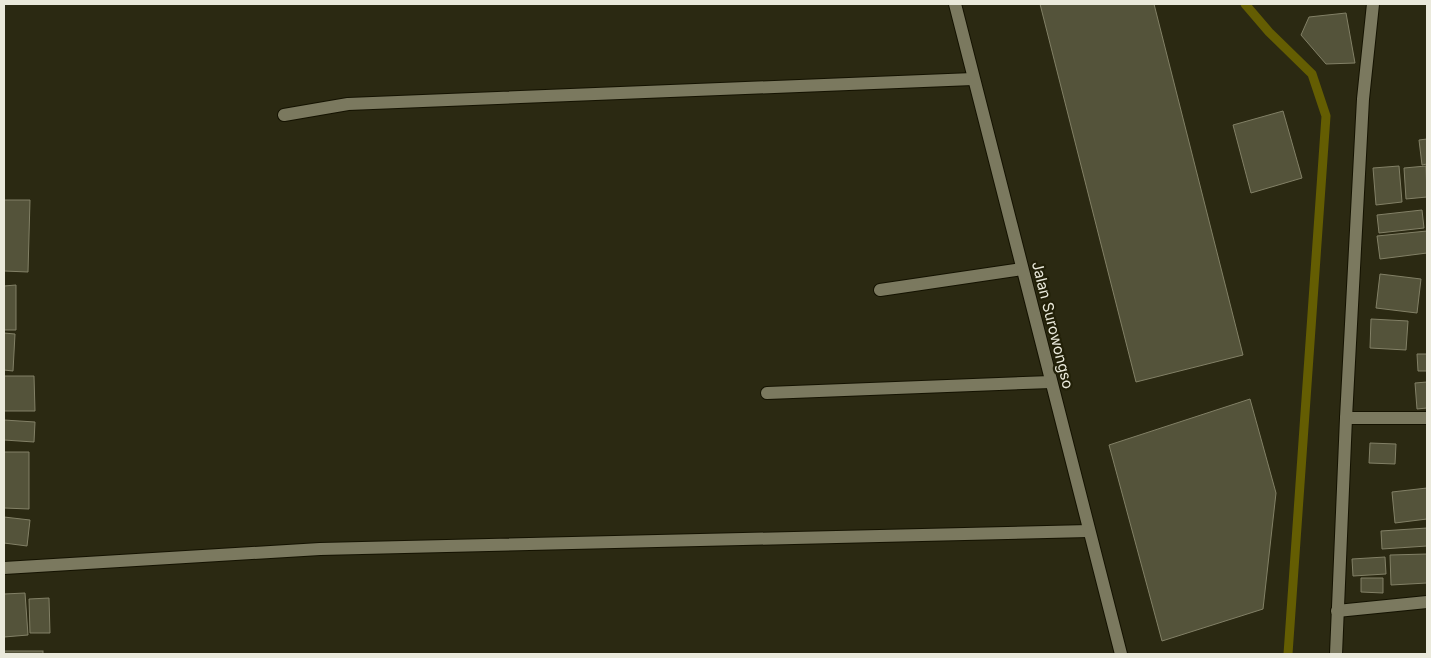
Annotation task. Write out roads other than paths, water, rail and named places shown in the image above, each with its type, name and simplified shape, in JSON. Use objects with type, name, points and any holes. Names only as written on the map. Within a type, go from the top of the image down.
[{"type":"street","name":"Jalan Surowongso","points":[[955,4],[1121,654]]},
{"type":"street","points":[[1336,654],[1363,99],[1373,4]]},
{"type":"street","points":[[284,115],[348,104],[974,79]]},
{"type":"street","points":[[880,290],[1022,269]]},
{"type":"street","points":[[767,393],[1051,382]]},
{"type":"street","points":[[1346,418],[1427,418]]},
{"type":"street","points":[[4,568],[320,549],[1089,531]]},
{"type":"street","points":[[1337,611],[1427,602]]},
{"type":"waterway","points":[[1245,4],[1269,32],[1312,74],[1326,116],[1288,654]]}]
